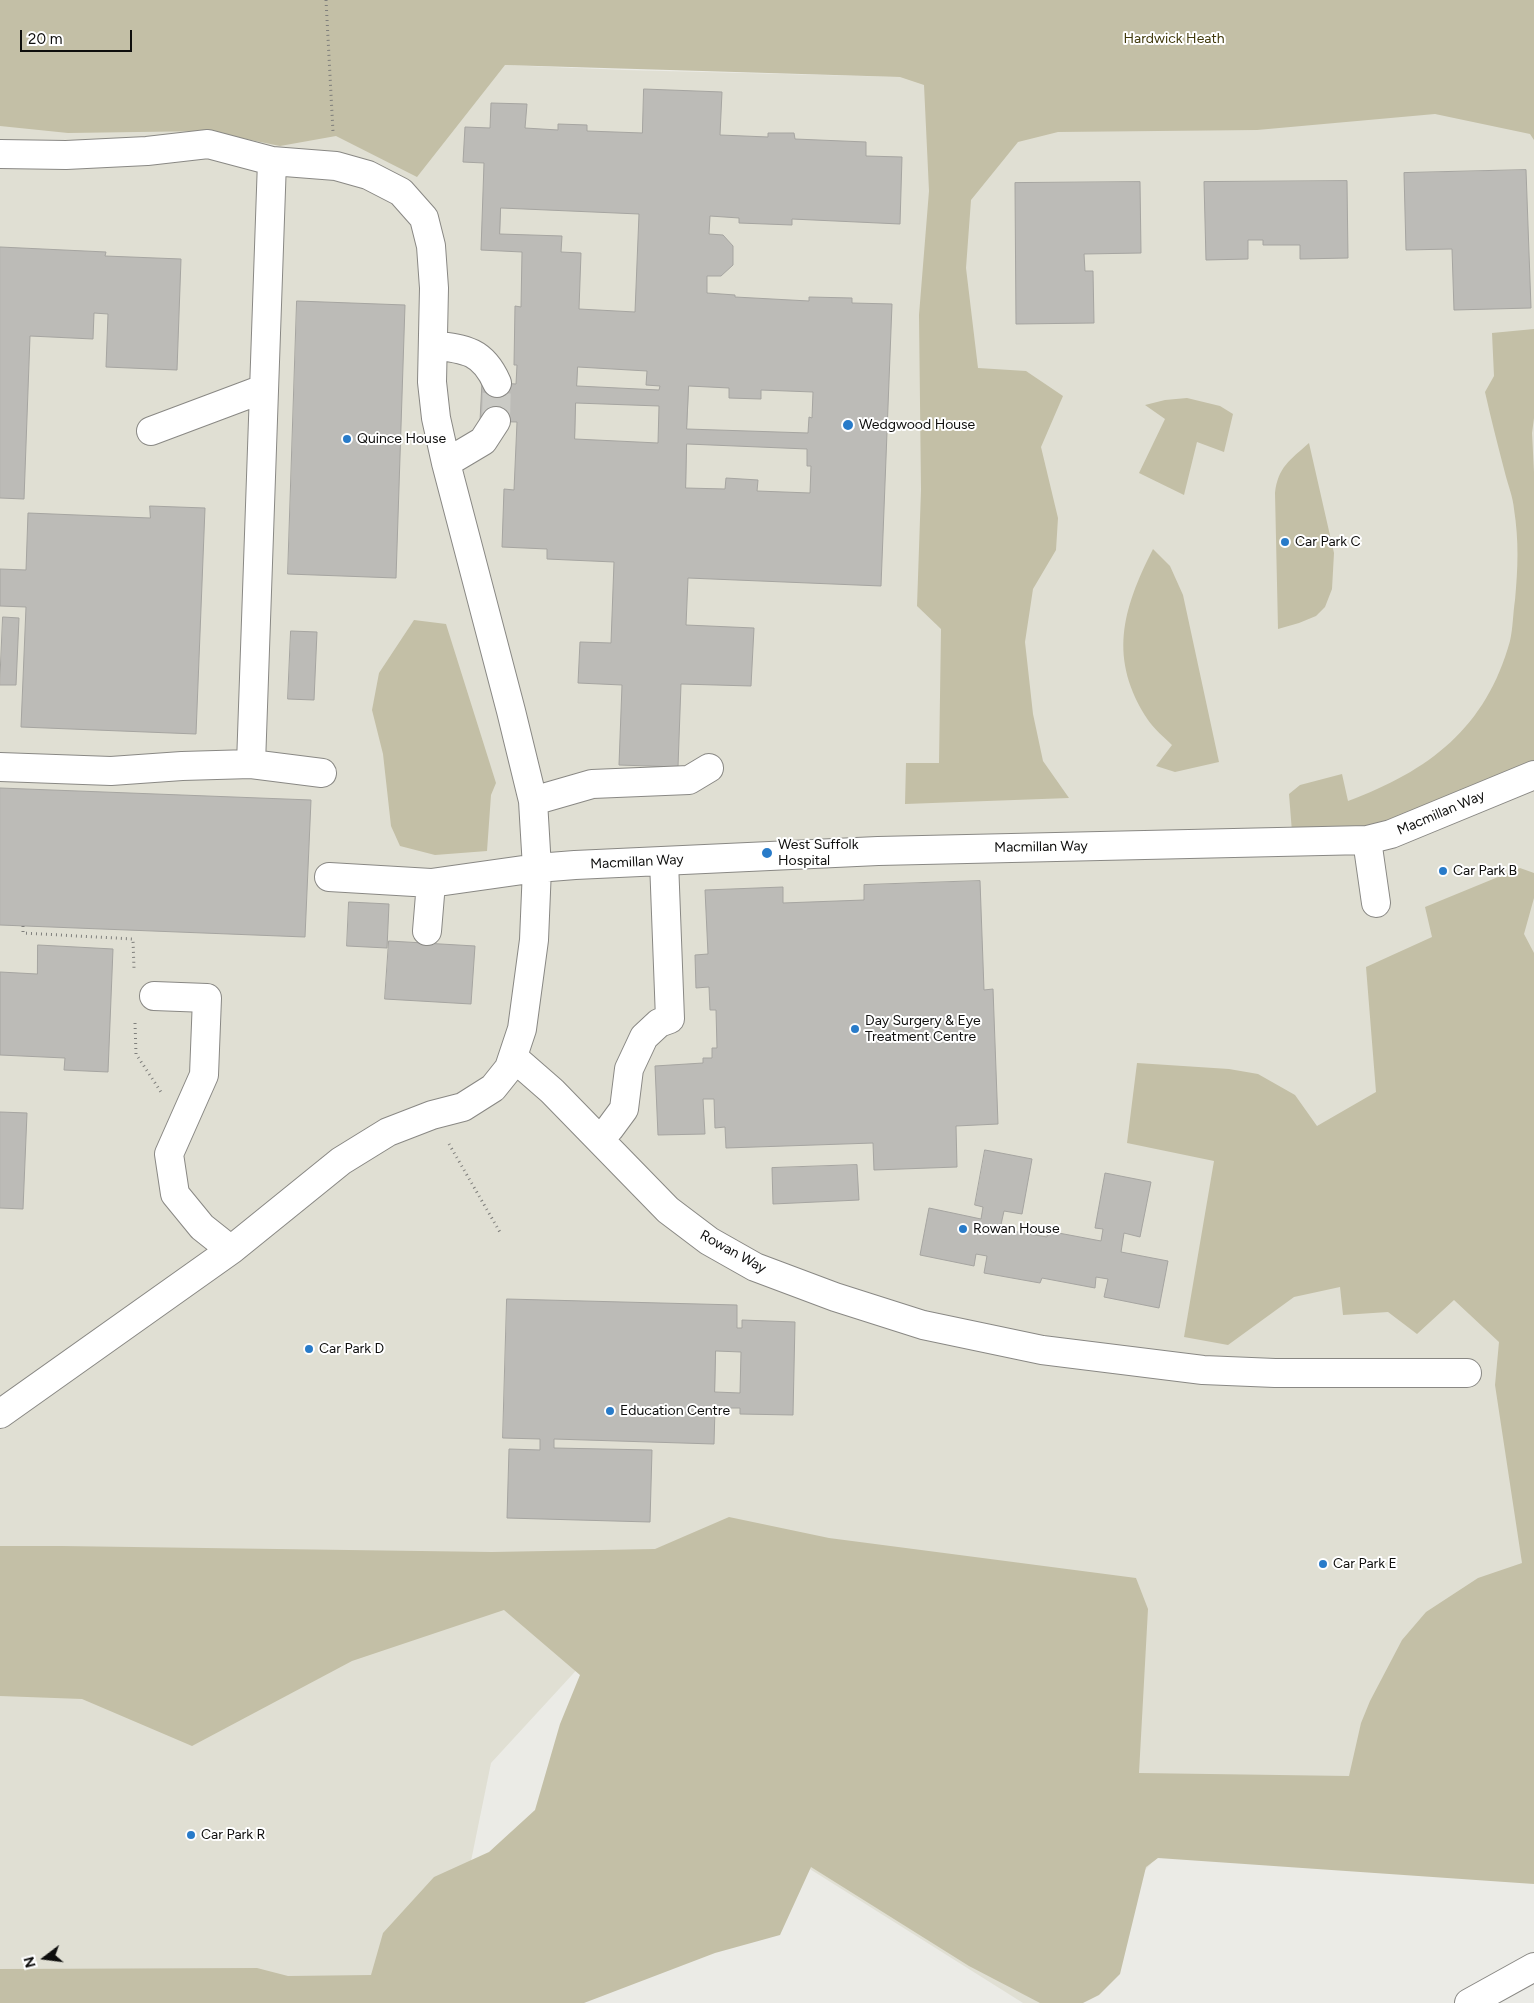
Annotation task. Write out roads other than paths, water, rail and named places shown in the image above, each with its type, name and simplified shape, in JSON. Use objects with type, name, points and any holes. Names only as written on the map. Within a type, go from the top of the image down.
[{"type":"street","points":[[0,154],[66,155],[147,151],[208,144],[272,161],[336,166],[368,175],[401,192],[424,218],[432,246],[434,288],[432,382],[436,418],[446,463],[512,711],[533,801],[537,868],[533,949],[522,1029],[509,1068],[493,1088],[464,1107],[388,1132],[341,1161],[231,1250],[0,1414]]},
{"type":"street","points":[[251,764],[272,161]]},
{"type":"street","points":[[433,345],[459,348],[477,355],[490,367],[497,383]]},
{"type":"street","points":[[151,431],[263,389]]},
{"type":"street","points":[[446,463],[483,441],[496,421]]},
{"type":"street","points":[[0,767],[111,771],[251,764],[322,773]]},
{"type":"street","points":[[533,801],[592,784],[690,780],[709,768]]},
{"type":"street","name":"Macmillan Way","points":[[329,876],[431,883],[537,868],[878,851],[1367,840],[1391,834],[1534,774]]},
{"type":"street","points":[[1367,840],[1376,903]]},
{"type":"street","points":[[599,1139],[624,1109],[629,1069],[644,1037],[659,1022],[670,1019],[664,861]]},
{"type":"street","points":[[428,931],[431,883]]},
{"type":"street","points":[[154,996],[207,998],[204,1075],[169,1154],[175,1194],[202,1227],[231,1250]]},
{"type":"street","name":"Rowan Way","points":[[514,1057],[552,1091],[668,1210],[709,1241],[755,1267],[835,1297],[923,1324],[1042,1350],[1212,1370],[1275,1373],[1467,1373]]},
{"type":"street","points":[[1469,2003],[1534,1967]]},
{"type":"tunnel","points":[[496,421],[497,383]]},
{"type":"place","name":"Wedgwood House","points":[[848,425]]},
{"type":"place","name":"Quince House","points":[[347,439]]},
{"type":"place","name":"Car Park C","points":[[1285,542]]},
{"type":"place","name":"West Suffolk Hospital","points":[[767,853]]},
{"type":"place","name":"Car Park B","points":[[1443,871]]},
{"type":"place","name":"Day Surgery & Eye Treatment Centre","points":[[855,1029]]},
{"type":"place","name":"Rowan House","points":[[963,1229]]},
{"type":"place","name":"Car Park D","points":[[309,1349]]},
{"type":"place","name":"Education Centre","points":[[610,1411]]},
{"type":"place","name":"Car Park E","points":[[1323,1564]]},
{"type":"place","name":"Car Park R","points":[[191,1835]]},
{"type":"park label","name":"Hardwick Heath","points":[[1174,39]]}]
